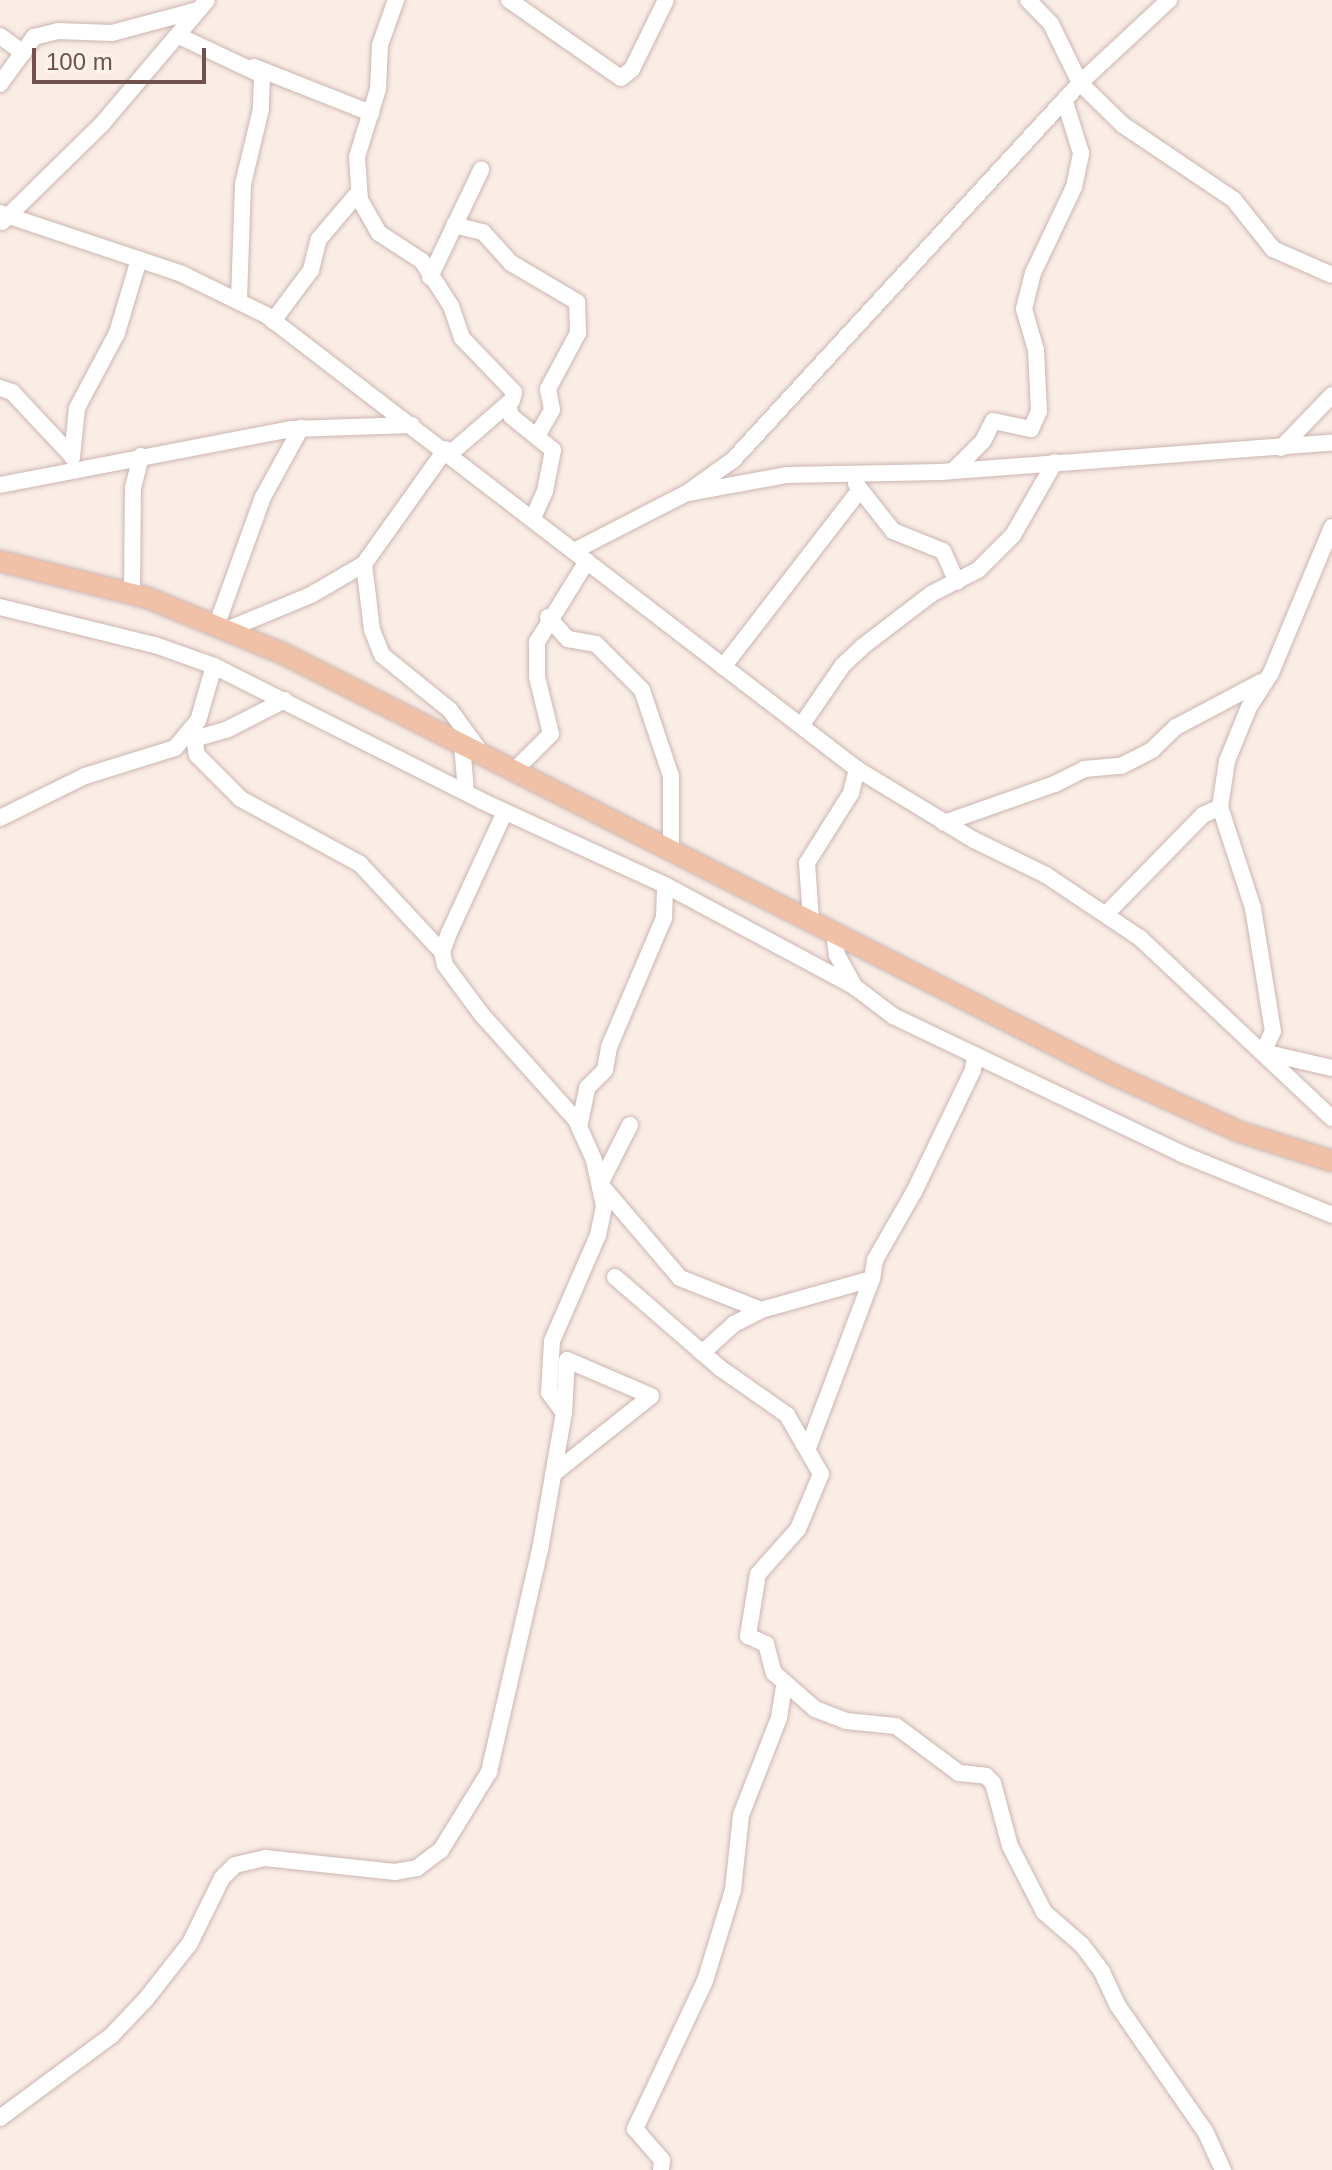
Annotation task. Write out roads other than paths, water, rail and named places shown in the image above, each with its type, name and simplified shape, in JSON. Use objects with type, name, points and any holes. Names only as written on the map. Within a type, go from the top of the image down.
[{"type":"main road","points":[[0,561],[132,594],[223,627],[515,770],[1141,1087],[1240,1132],[1332,1161]]},
{"type":"street","points":[[223,627],[311,595],[364,564],[448,451],[514,397],[511,386],[462,338],[451,306],[422,261],[379,233],[358,193],[357,157],[371,113],[380,45],[396,0]]},
{"type":"street","points":[[509,0],[621,78],[629,74],[666,0]]},
{"type":"street","points":[[1028,0],[1051,24],[1080,83],[1150,146],[1234,200],[1273,249],[1332,275]]},
{"type":"street","points":[[515,770],[551,734],[535,654],[548,617],[581,556],[687,493],[766,427],[838,343],[1080,83],[1169,0]]},
{"type":"street","points":[[203,5],[102,124],[3,218],[139,259],[239,298],[273,321],[448,451],[857,769],[944,823],[1046,875],[1107,913],[1332,1118]]},
{"type":"street","points":[[0,84],[39,35],[112,33],[203,5]]},
{"type":"street","points":[[0,36],[23,53]]},
{"type":"street","points":[[179,36],[371,113]]},
{"type":"street","points":[[239,298],[243,184],[261,109],[262,75],[252,66]]},
{"type":"street","points":[[953,471],[983,441],[993,421],[1031,429],[1039,411],[1036,350],[1024,309],[1033,273],[1074,187],[1081,153],[1065,102]]},
{"type":"street","points":[[430,277],[481,170]]},
{"type":"street","points":[[273,321],[311,270],[319,239],[358,193]]},
{"type":"street","points":[[454,225],[483,232],[511,263],[577,302],[578,333],[548,389],[552,410],[537,436]]},
{"type":"street","points":[[73,463],[77,408],[117,333],[139,259]]},
{"type":"street","points":[[0,388],[15,395],[73,463]]},
{"type":"street","points":[[1281,448],[1332,395]]},
{"type":"street","points":[[508,404],[511,416],[553,452],[533,518]]},
{"type":"street","points":[[0,485],[73,463],[141,456],[301,428],[414,426]]},
{"type":"street","points":[[223,627],[258,508],[301,428]]},
{"type":"street","points":[[687,493],[787,475],[855,484],[1055,462],[1332,443]]},
{"type":"street","points":[[132,594],[133,499],[141,456]]},
{"type":"street","points":[[801,726],[843,665],[862,647],[931,594],[957,582],[1013,535],[1055,462]]},
{"type":"street","points":[[855,484],[893,531],[943,551],[957,582]]},
{"type":"street","points":[[723,667],[855,484]]},
{"type":"street","points":[[1263,1052],[1273,1031],[1253,908],[1220,807],[1227,761],[1249,707],[1271,673],[1332,527]]},
{"type":"street","points":[[364,564],[372,630],[382,655],[450,710],[482,754]]},
{"type":"street","points":[[0,607],[155,645],[214,666],[505,812],[665,885],[855,987],[893,1016],[1182,1154],[1332,1215]]},
{"type":"street","points":[[548,617],[568,639],[596,644],[642,690],[671,776],[671,849]]},
{"type":"street","points":[[214,666],[194,735],[197,755],[241,799],[360,864],[442,952],[459,988],[555,1092],[579,1127],[600,1184],[604,1206],[598,1235],[552,1341],[549,1392],[564,1413]]},
{"type":"street","points":[[944,823],[1055,784],[1084,769],[1121,766],[1152,750],[1176,727],[1237,697],[1271,673]]},
{"type":"street","points":[[0,818],[85,776],[158,756],[194,735],[226,730],[285,700]]},
{"type":"street","points":[[462,744],[466,792]]},
{"type":"street","points":[[811,920],[807,863],[851,793],[857,769]]},
{"type":"street","points":[[1107,913],[1203,815],[1220,807]]},
{"type":"street","points":[[442,952],[505,812]]},
{"type":"street","points":[[579,1127],[587,1088],[605,1070],[609,1047],[664,918],[665,885]]},
{"type":"street","points":[[834,932],[837,955],[855,987]]},
{"type":"street","points":[[1263,1052],[1332,1068]]},
{"type":"street","points":[[808,1448],[872,1279],[875,1260],[914,1192],[973,1070],[975,1055]]},
{"type":"street","points":[[600,1184],[630,1125]]},
{"type":"street","points":[[600,1184],[680,1278],[761,1310]]},
{"type":"street","points":[[615,1277],[702,1353],[787,1415],[821,1474],[817,1490],[797,1530],[759,1571],[748,1636],[766,1644],[774,1673],[817,1710],[846,1721],[896,1726],[959,1773],[992,1781],[1010,1846],[1044,1912],[1082,1945],[1102,1972],[1118,2006],[1205,2131],[1223,2170]]},
{"type":"street","points":[[702,1353],[734,1324],[761,1310],[872,1279]]},
{"type":"street","points":[[0,2118],[111,2036],[137,2009],[190,1943],[222,1878],[235,1865],[265,1858],[395,1872],[425,1864],[441,1850],[489,1772],[553,1474],[564,1413],[567,1360],[651,1396],[553,1474]]},
{"type":"street","points":[[661,2170],[662,2160],[635,2129],[705,1981],[733,1890],[741,1815],[779,1718],[785,1682]]}]
